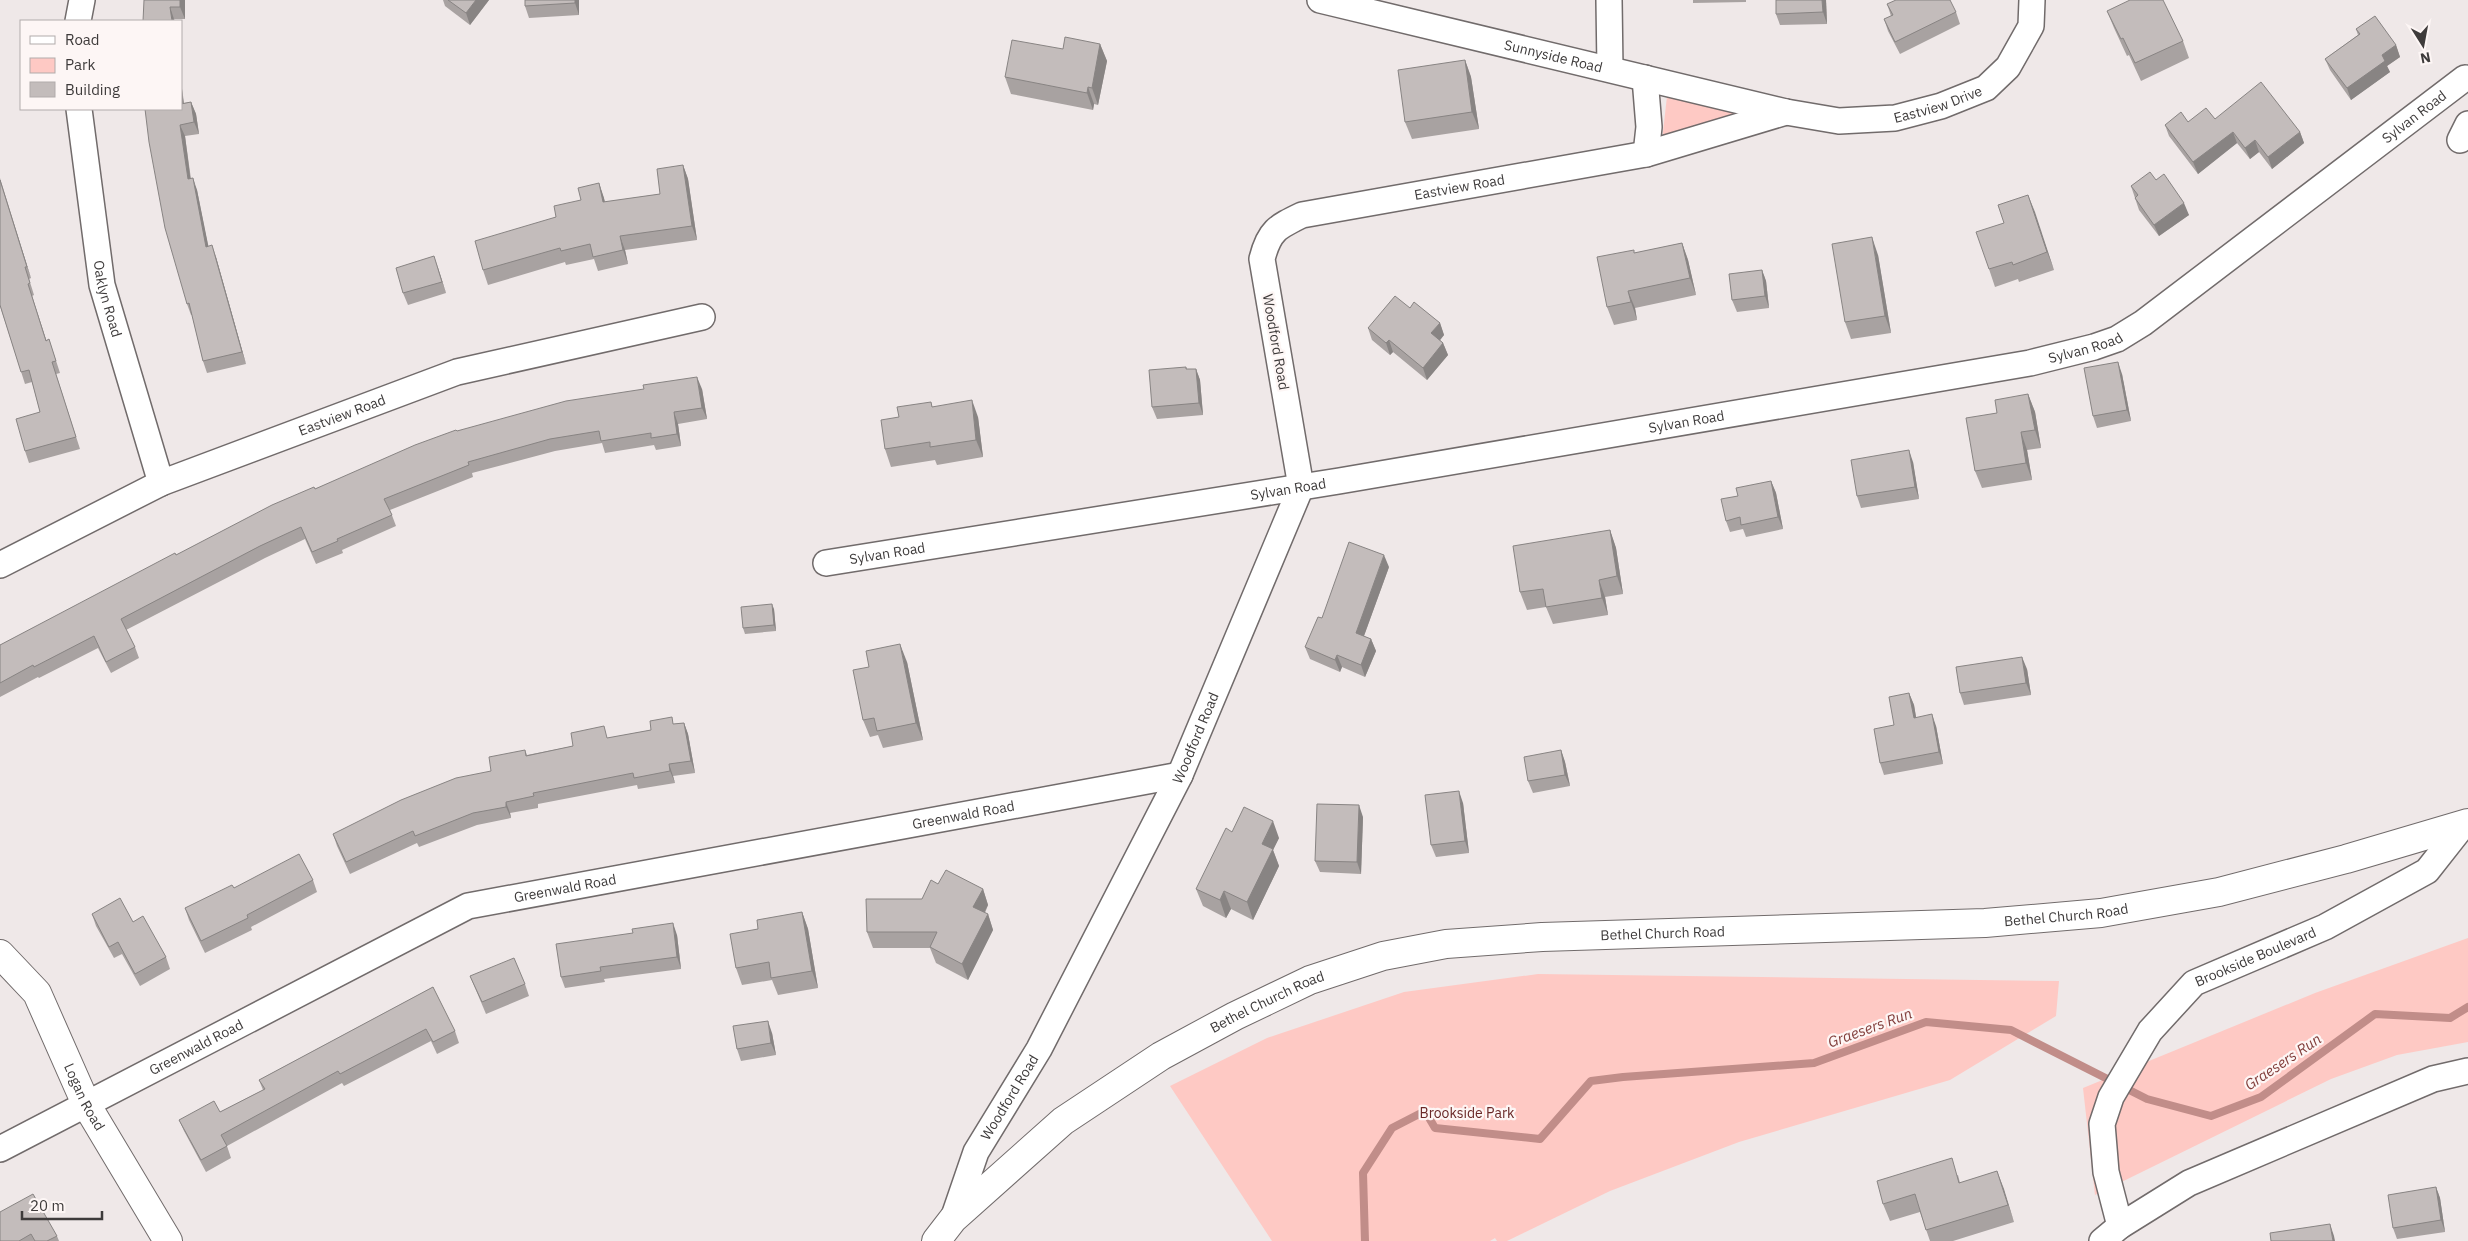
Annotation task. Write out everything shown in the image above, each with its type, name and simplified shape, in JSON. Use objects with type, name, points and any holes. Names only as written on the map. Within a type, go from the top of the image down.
[{"type":"street","points":[[78,20],[82,0]]},
{"type":"street","name":"Sunnyside Road","points":[[1320,0],[1786,112]]},
{"type":"street","points":[[1610,0],[1610,69]]},
{"type":"street","name":"Eastview Drive","points":[[1786,112],[1838,122],[1895,118],[1941,106],[1986,88],[2008,67],[2031,26],[2032,0]]},
{"type":"street","points":[[1645,78],[1650,128],[1646,154]]},
{"type":"street","name":"Sylvan Road","points":[[826,563],[1301,487],[1822,397],[1969,374],[2030,363],[2094,347],[2117,339],[2143,322],[2465,78]]},
{"type":"street","name":"Oaklyn Road","points":[[79,110],[102,285],[161,483]]},
{"type":"street","name":"Eastview Road","points":[[1276,228],[1302,215],[1646,154],[1786,112]]},
{"type":"street","name":"Woodford Road","points":[[954,1219],[976,1152],[1039,1049],[1180,775],[1301,487],[1262,259],[1266,241],[1276,228]]},
{"type":"street","name":"Eastview Road","points":[[0,566],[161,483],[457,372],[702,317]]},
{"type":"street","name":"Greenwald Road","points":[[0,1149],[468,906],[1180,775]]},
{"type":"street","name":"Bethel Church Road","points":[[936,1241],[954,1219],[1063,1121],[1161,1056],[1234,1016],[1310,980],[1383,956],[1446,944],[1542,937],[1985,923],[2101,914],[2219,892],[2346,859],[2466,824]]},
{"type":"street","name":"Brookside Boulevard","points":[[2466,824],[2427,871],[2325,927],[2194,983],[2150,1031],[2111,1097],[2102,1124],[2111,1233],[2189,1182],[2432,1079],[2468,1071]]},
{"type":"street","name":"Logan Road","points":[[0,954],[37,993],[86,1104],[168,1241]]},
{"type":"green space","points":[[1667,96],[1748,116],[1662,141]]},
{"type":"green space","points":[[2468,938],[2468,1042],[2397,1055],[2331,1079],[2095,1195],[2083,1088],[2315,993]]},
{"type":"green space","name":"Brookside Park","points":[[1538,974],[2059,981],[2056,1016],[1950,1080],[1739,1142],[1610,1191],[1507,1241],[1497,1241],[1495,1238],[1490,1241],[1272,1241],[1170,1086],[1267,1038],[1404,992]]},
{"type":"building","points":[[144,0],[180,0],[180,7],[170,7],[172,20],[143,20]]},
{"type":"building","points":[[448,0],[476,0],[466,13]]},
{"type":"building","points":[[525,0],[575,0],[575,3],[525,6]]},
{"type":"building","points":[[1776,0],[1822,0],[1823,12],[1776,14]]},
{"type":"building","points":[[1896,0],[1950,0],[1956,12],[1895,42],[1884,19],[1893,15],[1887,4]]},
{"type":"building","points":[[2130,0],[2163,0],[2183,41],[2135,63],[2107,11]]},
{"type":"building","points":[[2375,16],[2396,45],[2382,55],[2385,61],[2347,88],[2325,59],[2360,34],[2356,29]]},
{"type":"building","points":[[1065,37],[1100,44],[1092,88],[1088,87],[1087,93],[1005,77],[1012,40],[1063,49]]},
{"type":"building","points":[[1465,60],[1472,112],[1405,122],[1398,70]]},
{"type":"building","points":[[2261,82],[2300,132],[2268,157],[2255,140],[2245,148],[2233,132],[2193,162],[2165,125],[2181,112],[2188,122],[2206,108],[2215,119]]},
{"type":"building","points":[[191,102],[194,122],[180,125],[188,179],[193,178],[206,247],[212,245],[242,352],[203,361],[189,303],[187,304],[165,228],[145,110],[182,110],[182,104]]},
{"type":"building","points":[[683,165],[692,226],[620,236],[623,250],[593,257],[590,244],[561,251],[560,248],[483,270],[475,241],[556,217],[554,206],[581,200],[578,188],[599,183],[603,202],[660,194],[657,169]]},
{"type":"building","points":[[2150,172],[2156,180],[2164,174],[2184,203],[2154,225],[2135,198],[2138,195],[2131,186]]},
{"type":"building","points":[[0,180],[27,267],[25,267],[30,283],[28,284],[46,341],[49,339],[56,361],[52,362],[76,437],[25,451],[16,419],[40,412],[29,370],[21,372],[0,305]]},
{"type":"building","points":[[2028,195],[2047,252],[2013,265],[2012,262],[1989,269],[1976,232],[2004,223],[1998,205]]},
{"type":"building","points":[[1872,237],[1885,316],[1845,322],[1832,244]]},
{"type":"building","points":[[1682,243],[1690,278],[1628,291],[1631,302],[1607,307],[1597,257],[1634,250],[1634,253]]},
{"type":"building","points":[[434,256],[442,282],[403,293],[396,268]]},
{"type":"building","points":[[1762,270],[1765,296],[1732,300],[1729,274]]},
{"type":"building","points":[[1395,296],[1410,308],[1414,302],[1440,323],[1431,333],[1443,343],[1423,368],[1389,340],[1386,343],[1368,328]]},
{"type":"building","points":[[2118,362],[2127,410],[2093,416],[2084,368]]},
{"type":"building","points":[[1186,367],[1186,369],[1196,369],[1199,403],[1152,407],[1149,370]]},
{"type":"building","points":[[697,377],[702,408],[674,412],[677,434],[651,438],[651,433],[601,441],[599,431],[550,439],[468,462],[469,465],[384,499],[392,515],[337,539],[338,541],[312,552],[301,527],[260,546],[121,619],[135,647],[106,662],[94,636],[0,683],[0,645],[175,553],[176,555],[272,505],[314,487],[315,489],[415,445],[456,430],[566,401],[644,389],[643,385]]},
{"type":"building","points":[[2028,394],[2035,430],[2021,432],[2026,463],[1975,471],[1966,418],[1997,413],[1995,400]]},
{"type":"building","points":[[972,400],[976,440],[930,447],[930,442],[885,449],[881,420],[899,417],[897,407],[931,402],[932,407]]},
{"type":"building","points":[[1909,450],[1915,487],[1857,496],[1851,460]]},
{"type":"building","points":[[1771,481],[1778,517],[1741,525],[1740,517],[1726,521],[1721,499],[1738,496],[1736,488]]},
{"type":"building","points":[[1610,530],[1617,576],[1599,580],[1602,598],[1546,607],[1543,589],[1520,592],[1513,546]]},
{"type":"building","points":[[1349,542],[1384,555],[1356,633],[1371,639],[1361,665],[1337,655],[1335,660],[1305,647],[1318,617],[1322,618]]},
{"type":"building","points":[[772,604],[774,625],[743,628],[741,607]]},
{"type":"building","points":[[900,644],[916,723],[877,731],[874,718],[863,720],[853,670],[869,667],[866,651]]},
{"type":"building","points":[[2022,657],[2026,683],[1960,693],[1956,667]]},
{"type":"building","points":[[1909,693],[1914,718],[1932,714],[1939,752],[1880,763],[1874,729],[1894,725],[1889,697]]},
{"type":"building","points":[[672,717],[673,724],[684,723],[691,761],[669,764],[670,771],[634,778],[633,773],[533,793],[534,796],[506,802],[506,807],[473,813],[415,836],[413,831],[346,862],[333,834],[401,800],[456,778],[491,771],[489,757],[525,750],[526,756],[573,746],[571,733],[604,726],[607,738],[651,730],[650,721]]},
{"type":"building","points":[[1561,750],[1565,775],[1528,781],[1524,757]]},
{"type":"building","points":[[1459,791],[1465,841],[1431,845],[1425,795]]},
{"type":"building","points":[[1317,804],[1359,805],[1357,862],[1315,861]]},
{"type":"building","points":[[1244,807],[1273,821],[1262,844],[1273,849],[1247,902],[1224,891],[1220,900],[1196,889],[1226,828],[1232,832]]},
{"type":"building","points":[[299,854],[313,880],[247,915],[248,918],[201,941],[185,908],[232,885],[234,888]]},
{"type":"building","points":[[946,870],[983,889],[973,907],[988,914],[962,964],[930,947],[937,932],[867,932],[866,899],[922,899],[931,880],[938,884]]},
{"type":"building","points":[[120,898],[133,922],[143,916],[166,957],[135,974],[118,942],[109,947],[92,914]]},
{"type":"building","points":[[802,912],[812,971],[771,978],[769,962],[736,968],[730,934],[758,929],[757,920]]},
{"type":"building","points":[[673,923],[677,957],[600,967],[601,971],[561,977],[556,944],[633,933],[632,929]]},
{"type":"building","points":[[514,958],[525,984],[482,1002],[470,976]]},
{"type":"building","points":[[433,987],[455,1031],[433,1042],[426,1029],[340,1074],[338,1071],[221,1135],[227,1146],[201,1160],[179,1120],[214,1101],[220,1112],[265,1089],[259,1080]]},
{"type":"building","points":[[768,1021],[771,1043],[737,1049],[733,1026]]},
{"type":"building","points":[[1952,1158],[1959,1183],[1997,1171],[2008,1205],[1926,1230],[1915,1194],[1883,1204],[1877,1181]]},
{"type":"building","points":[[2436,1187],[2441,1220],[2393,1228],[2388,1195]]},
{"type":"building","points":[[33,1194],[57,1236],[47,1241],[35,1241],[31,1234],[19,1241],[0,1241],[0,1212]]},
{"type":"building","points":[[2330,1224],[2333,1241],[2271,1241],[2270,1233]]},
{"type":"waterway","name":"Graesers Run","points":[[1365,1241],[1363,1173],[1392,1128],[1425,1111],[1435,1128],[1540,1139],[1591,1081],[1814,1063],[1926,1022],[2011,1030],[2147,1099],[2211,1116],[2261,1097],[2375,1014],[2450,1018],[2468,1007]]}]
